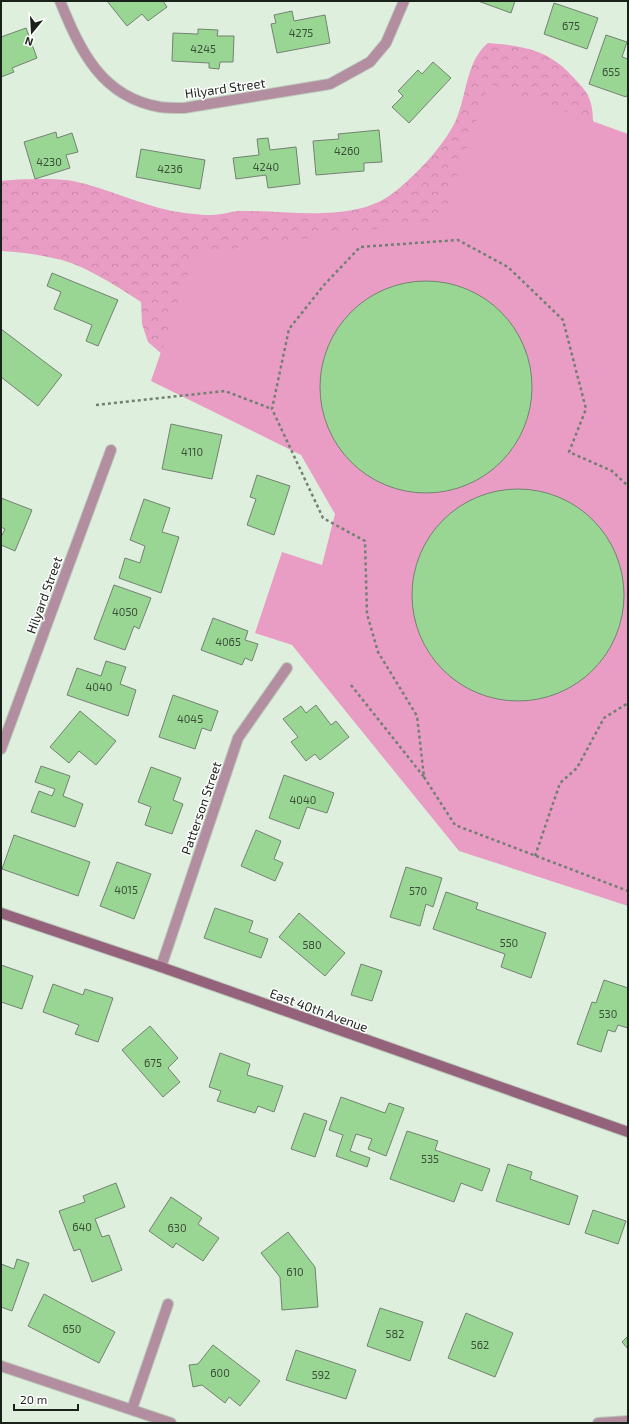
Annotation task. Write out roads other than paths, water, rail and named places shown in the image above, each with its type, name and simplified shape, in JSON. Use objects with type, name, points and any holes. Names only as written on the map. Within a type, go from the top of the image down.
[{"type":"street","name":"Hilyard Street","points":[[60,1],[77,42],[91,65],[112,86],[135,100],[160,107],[184,108],[330,84],[370,62],[386,43],[404,1]]},
{"type":"street","name":"Hilyard Street","points":[[1,749],[111,450]]},
{"type":"street","name":"Patterson Street","points":[[161,967],[238,738],[287,668]]},
{"type":"street","name":"East 40th Avenue","points":[[1,913],[161,967],[628,1132]]},
{"type":"street","points":[[132,1409],[168,1304]]},
{"type":"street","points":[[1,1366],[171,1423]]},
{"type":"street","points":[[598,1423],[628,1421]]}]
